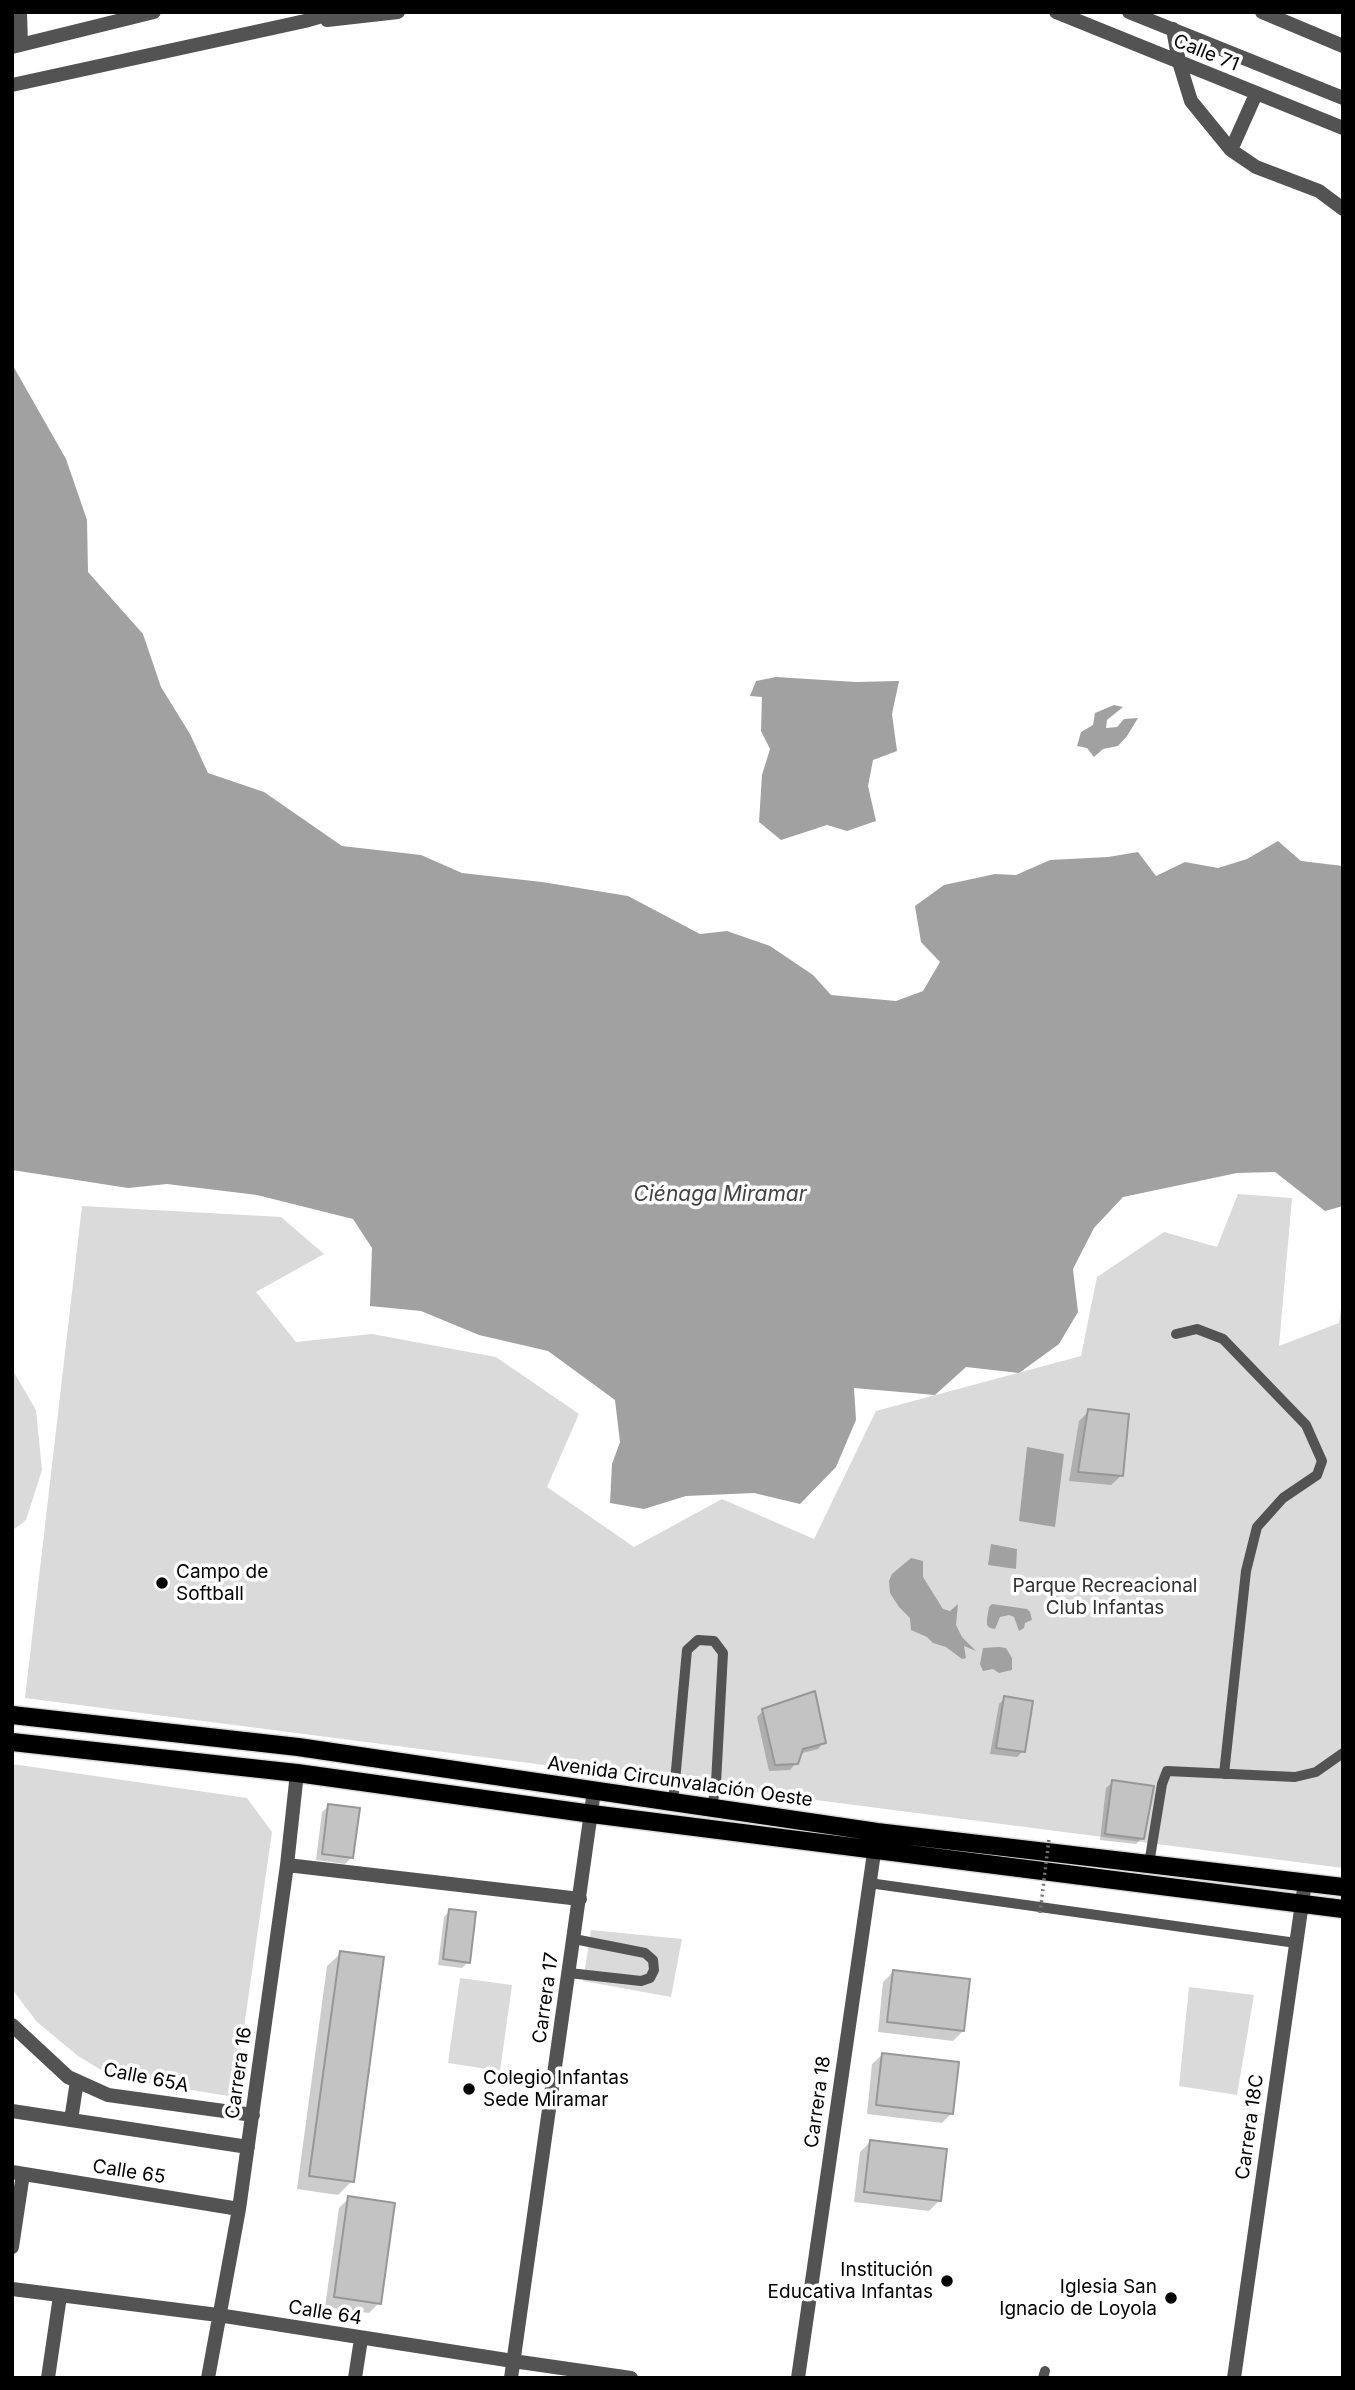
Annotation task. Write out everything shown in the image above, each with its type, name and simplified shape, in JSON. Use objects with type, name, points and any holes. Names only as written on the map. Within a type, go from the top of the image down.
[{"type":"main road","name":"Avenida Circunvalación Oeste","points":[[12,1715],[298,1747],[712,1808],[876,1841],[1343,1909]]},
{"type":"main road","name":"Avenida Circunvalación Oeste","points":[[12,1742],[297,1773],[592,1814],[1149,1864],[1343,1887]]},
{"type":"street","points":[[20,12],[17,46],[154,12]]},
{"type":"street","points":[[12,85],[338,15],[398,12]]},
{"type":"street","name":"Calle 71","points":[[1056,12],[1343,128]]},
{"type":"street","name":"Calle 71","points":[[1129,12],[1343,98]]},
{"type":"street","points":[[1262,12],[1343,46]]},
{"type":"street","points":[[1173,29],[1179,62],[1191,101],[1231,149],[1256,167],[1319,191],[1343,209]]},
{"type":"street","points":[[1231,149],[1256,93]]},
{"type":"street","name":"Carrera 16","points":[[208,2378],[253,2115],[297,1773]]},
{"type":"street","name":"Carrera 17","points":[[511,2378],[594,1791]]},
{"type":"street","name":"Carrera 18","points":[[798,2378],[876,1841]]},
{"type":"street","points":[[287,1865],[580,1899]]},
{"type":"street","name":"Carrera 18C","points":[[1234,2378],[1305,1882]]},
{"type":"street","name":"Calle 65A","points":[[12,2025],[68,2077],[108,2095],[253,2115]]},
{"type":"street","points":[[71,2119],[77,2081]]},
{"type":"street","points":[[12,2110],[248,2147]]},
{"type":"street","points":[[12,2247],[18,2173]]},
{"type":"street","name":"Calle 65","points":[[18,2173],[239,2209]]},
{"type":"street","name":"Calle 64","points":[[12,2289],[218,2315],[361,2339],[631,2378]]},
{"type":"street","points":[[48,2378],[60,2296]]},
{"type":"street","points":[[355,2378],[361,2339]]},
{"type":"lane","points":[[1176,1334],[1197,1329],[1223,1339],[1306,1425],[1322,1461],[1317,1475],[1283,1498],[1257,1527],[1246,1571],[1224,1774]]},
{"type":"lane","points":[[673,1803],[687,1650],[698,1640],[714,1641],[723,1653],[716,1783],[712,1808]]},
{"type":"lane","points":[[1149,1864],[1162,1784],[1167,1771],[1295,1777],[1316,1772],[1343,1753]]},
{"type":"lane","points":[[869,1883],[1296,1943]]},
{"type":"lane","points":[[569,1973],[641,1982],[650,1978],[654,1970],[653,1960],[645,1953],[574,1939]]},
{"type":"path","points":[[1040,1913],[1049,1839]]},
{"type":"green space","name":"Parque Recreacional Club Infantas","points":[[1238,1194],[1292,1198],[1279,1346],[1339,1323],[1343,1294],[1343,1868],[25,1698],[82,1206],[281,1217],[324,1254],[256,1292],[296,1342],[372,1334],[496,1357],[579,1414],[547,1487],[634,1547],[722,1499],[814,1539],[876,1411],[1081,1356],[1097,1277],[1164,1232],[1217,1247]]},
{"type":"green space","points":[[12,1369],[36,1410],[42,1470],[26,1520],[12,1531]]},
{"type":"green space","points":[[12,1764],[247,1798],[272,1832],[234,2097],[113,2077],[78,2056],[37,2022],[12,1989]]},
{"type":"green space","points":[[591,1930],[682,1939],[671,1997],[583,1981]]},
{"type":"green space","points":[[460,1978],[512,1985],[500,2071],[448,2063]]},
{"type":"green space","points":[[1189,1987],[1254,1995],[1237,2095],[1179,2086]]},
{"type":"water","name":"Ciénaga Miramar","points":[[12,364],[66,459],[87,520],[88,572],[143,634],[161,687],[190,734],[208,773],[264,792],[342,846],[421,855],[462,873],[628,896],[700,934],[727,931],[770,946],[813,975],[831,995],[896,1001],[923,991],[940,962],[921,942],[915,906],[944,885],[995,874],[1016,875],[1050,860],[1108,857],[1138,852],[1156,876],[1185,862],[1218,868],[1247,859],[1278,841],[1301,861],[1343,866],[1343,1206],[1325,1211],[1275,1172],[1237,1173],[1123,1197],[1094,1228],[1073,1269],[1078,1312],[1059,1344],[1019,1373],[966,1367],[935,1395],[854,1388],[856,1420],[836,1467],[800,1504],[754,1493],[686,1496],[644,1509],[610,1503],[612,1464],[620,1442],[615,1400],[548,1351],[479,1335],[421,1311],[370,1306],[372,1248],[353,1219],[257,1195],[167,1184],[128,1188],[12,1170]]},
{"type":"water","points":[[776,677],[856,682],[899,681],[892,714],[897,751],[873,760],[868,786],[876,821],[847,831],[827,825],[781,840],[759,822],[762,775],[770,749],[761,731],[762,697],[750,696],[756,681]]},
{"type":"water","points":[[1114,705],[1123,707],[1107,720],[1106,728],[1117,727],[1124,719],[1138,718],[1118,746],[1103,749],[1094,757],[1087,748],[1077,746],[1081,732],[1093,725],[1095,713]]},
{"type":"water","points":[[1027,1447],[1064,1454],[1055,1527],[1019,1521]]},
{"type":"water","points":[[991,1544],[1017,1549],[1016,1569],[988,1565]]},
{"type":"water","points":[[911,1558],[923,1561],[923,1577],[943,1609],[950,1611],[958,1604],[956,1625],[962,1637],[976,1651],[964,1646],[966,1658],[962,1659],[946,1647],[911,1630],[910,1618],[890,1593],[889,1581],[892,1574]]},
{"type":"water","points":[[992,1604],[1027,1609],[1032,1620],[1025,1623],[1024,1628],[1019,1631],[1014,1617],[1009,1615],[1000,1617],[995,1629],[990,1628],[987,1619]]},
{"type":"water","points":[[983,1648],[1006,1648],[1012,1658],[1012,1670],[999,1673],[993,1669],[983,1671],[980,1664]]},
{"type":"building","points":[[1088,1409],[1129,1414],[1123,1476],[1078,1472]]},
{"type":"building","points":[[815,1691],[826,1743],[803,1749],[798,1764],[775,1765],[762,1709]]},
{"type":"building","points":[[1004,1696],[1033,1701],[1025,1752],[996,1748]]},
{"type":"building","points":[[1112,1780],[1154,1786],[1144,1839],[1105,1834]]},
{"type":"building","points":[[328,1804],[360,1808],[353,1858],[322,1854]]},
{"type":"building","points":[[449,1909],[476,1912],[470,1963],[443,1959]]},
{"type":"building","points":[[340,1951],[384,1957],[354,2182],[309,2176]]},
{"type":"building","points":[[893,1970],[970,1979],[964,2031],[887,2022]]},
{"type":"building","points":[[882,2053],[959,2062],[953,2114],[876,2105]]},
{"type":"building","points":[[870,2140],[947,2149],[941,2201],[864,2192]]},
{"type":"building","points":[[348,2196],[395,2203],[381,2304],[334,2297]]},
{"type":"place","name":"Campo de Softball","points":[[162,1583]]},
{"type":"place","name":"Colegio Infantas Sede Miramar","points":[[469,2089]]},
{"type":"place","name":"Institución Educativa Infantas","points":[[947,2281]]},
{"type":"place","name":"Iglesia San Ignacio de Loyola","points":[[1171,2298]]}]
